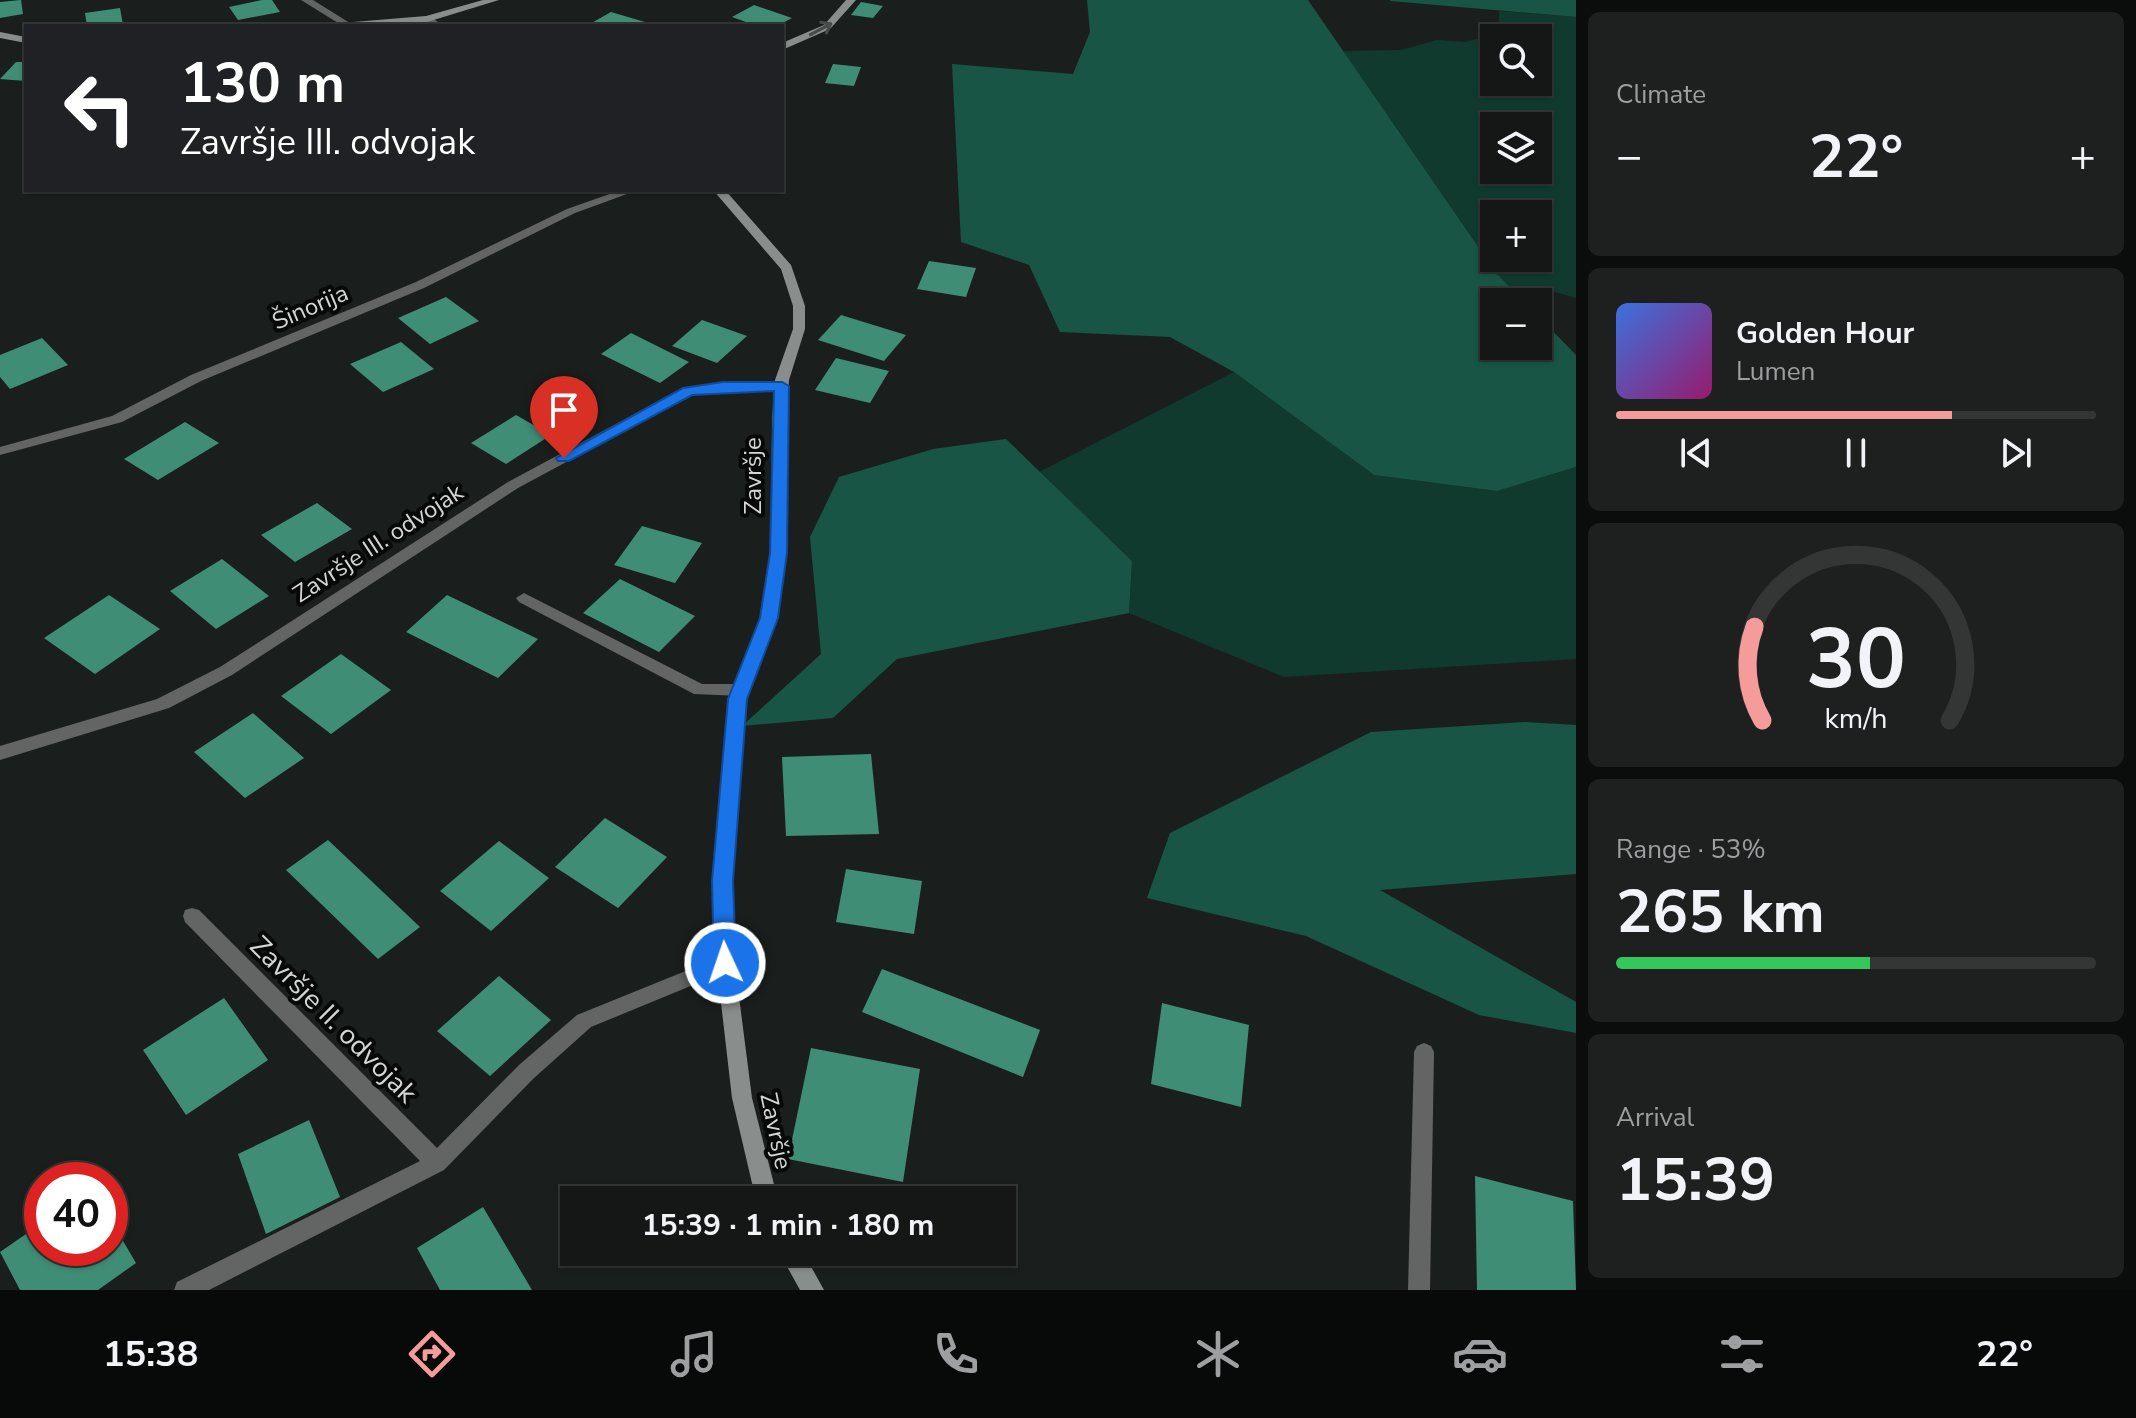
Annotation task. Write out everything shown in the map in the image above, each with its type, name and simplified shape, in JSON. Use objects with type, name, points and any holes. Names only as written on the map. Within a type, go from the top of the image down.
[{"type":"street","points":[[306,0],[346,24]]},
{"type":"street","points":[[361,24],[427,19],[494,0]]},
{"type":"street","points":[[784,46],[827,27],[851,0]]},
{"type":"street","points":[[427,19],[436,24]]},
{"type":"street","points":[[0,35],[24,40]]},
{"type":"street","name":"Šinorija","points":[[0,451],[117,419],[196,378],[420,285],[571,211],[626,192]]},
{"type":"street","name":"Završje","points":[[721,192],[773,250],[794,282],[799,306],[799,329],[782,386],[779,553],[769,618],[741,690],[723,881],[725,963],[742,1098],[764,1186]]},
{"type":"street","name":"Završje III. odvojak","points":[[0,753],[163,704],[226,671],[513,485],[688,391],[723,386],[782,386]]},
{"type":"street","points":[[524,598],[700,690],[741,690]]},
{"type":"street","name":"Završje II. odvojak","points":[[192,916],[437,1163]]},
{"type":"street","points":[[185,1290],[437,1163],[526,1072],[584,1021],[725,963]]},
{"type":"street","points":[[1419,1290],[1424,1052]]},
{"type":"street","points":[[798,1266],[813,1290]]},
{"type":"green space","points":[[1087,0],[1308,0],[1480,249],[1480,272],[1496,272],[1511,288],[1480,288],[1480,360],[1552,360],[1552,330],[1576,355],[1576,467],[1497,491],[1374,475],[1234,372],[1170,337],[1060,332],[1029,265],[961,242],[952,64],[1073,74],[1090,32]]},
{"type":"green space","points":[[1390,0],[1576,0],[1576,17],[1390,1]]},
{"type":"green space","points":[[1499,11],[1576,17],[1576,298],[1552,291],[1552,288],[1511,288],[1496,272],[1552,272],[1552,200],[1480,200],[1480,249],[1343,51],[1401,50],[1437,40],[1465,42],[1480,38],[1480,96],[1552,96],[1552,24],[1499,24]]},
{"type":"green space","points":[[1234,372],[1374,475],[1497,491],[1576,467],[1576,659],[1284,677],[1129,613],[1132,561],[1039,472]]},
{"type":"green space","points":[[1006,439],[1132,561],[1129,613],[897,659],[833,718],[742,726],[821,654],[810,537],[839,477],[933,449]]},
{"type":"green space","points":[[1525,722],[1576,725],[1576,874],[1380,890],[1576,1002],[1576,1033],[1479,1015],[1306,936],[1147,898],[1170,833],[1371,732]]},
{"type":"building","points":[[21,0],[23,14],[0,18],[0,2]]},
{"type":"building","points":[[272,0],[280,12],[238,20],[229,7]]},
{"type":"building","points":[[861,2],[883,6],[873,18],[851,15]]},
{"type":"building","points":[[754,5],[792,18],[781,24],[751,24],[732,17]]},
{"type":"building","points":[[120,8],[123,24],[87,24],[85,13]]},
{"type":"building","points":[[611,12],[652,24],[590,24]]},
{"type":"building","points":[[16,62],[24,62],[24,81],[0,79]]},
{"type":"building","points":[[833,64],[861,67],[854,86],[825,83]]},
{"type":"building","points":[[929,261],[976,268],[966,297],[917,289]]},
{"type":"building","points":[[446,297],[479,321],[430,344],[398,318]]},
{"type":"building","points":[[841,315],[906,335],[884,361],[818,340]]},
{"type":"building","points":[[702,320],[747,336],[717,363],[672,346]]},
{"type":"building","points":[[631,333],[689,362],[660,383],[601,354]]},
{"type":"building","points":[[42,338],[68,365],[10,389],[0,377],[0,355]]},
{"type":"building","points":[[401,342],[434,369],[383,392],[350,364]]},
{"type":"building","points":[[836,358],[889,371],[870,403],[815,390]]},
{"type":"building","points":[[516,415],[551,435],[506,464],[471,443]]},
{"type":"building","points":[[185,422],[219,443],[158,480],[124,459]]},
{"type":"building","points":[[317,503],[352,529],[295,562],[261,535]]},
{"type":"building","points":[[642,526],[702,543],[675,583],[614,565]]},
{"type":"building","points":[[222,559],[269,596],[216,629],[170,591]]},
{"type":"building","points":[[620,579],[695,616],[659,652],[583,613]]},
{"type":"building","points":[[109,595],[160,629],[95,674],[44,638]]},
{"type":"building","points":[[447,595],[538,639],[498,678],[406,632]]},
{"type":"building","points":[[341,654],[391,690],[331,734],[281,696]]},
{"type":"building","points":[[253,713],[304,758],[245,798],[194,752]]},
{"type":"building","points":[[871,754],[879,834],[786,836],[782,757]]},
{"type":"building","points":[[605,818],[667,857],[618,908],[555,867]]},
{"type":"building","points":[[328,840],[420,927],[378,959],[286,870]]},
{"type":"building","points":[[499,841],[549,878],[491,931],[440,891]]},
{"type":"building","points":[[846,869],[922,881],[914,934],[836,922]]},
{"type":"building","points":[[882,969],[1040,1030],[1023,1077],[862,1012]]},
{"type":"building","points":[[499,976],[551,1020],[490,1076],[437,1031]]},
{"type":"building","points":[[224,998],[268,1060],[186,1115],[143,1050]]},
{"type":"building","points":[[1162,1003],[1249,1025],[1241,1107],[1151,1084]]},
{"type":"building","points":[[811,1048],[920,1069],[903,1182],[788,1159]]},
{"type":"building","points":[[309,1120],[340,1197],[266,1234],[238,1154]]},
{"type":"building","points":[[1475,1176],[1573,1201],[1576,1290],[1477,1290]]},
{"type":"building","points":[[483,1207],[532,1290],[440,1290],[417,1248]]},
{"type":"building","points":[[24,1235],[24,1266],[128,1266],[128,1249],[136,1263],[98,1290],[20,1290],[0,1252]]},
{"type":"route","points":[[564,458],[688,391],[723,386],[782,386],[779,419],[779,553],[769,618],[737,699],[723,881],[725,963]]}]
